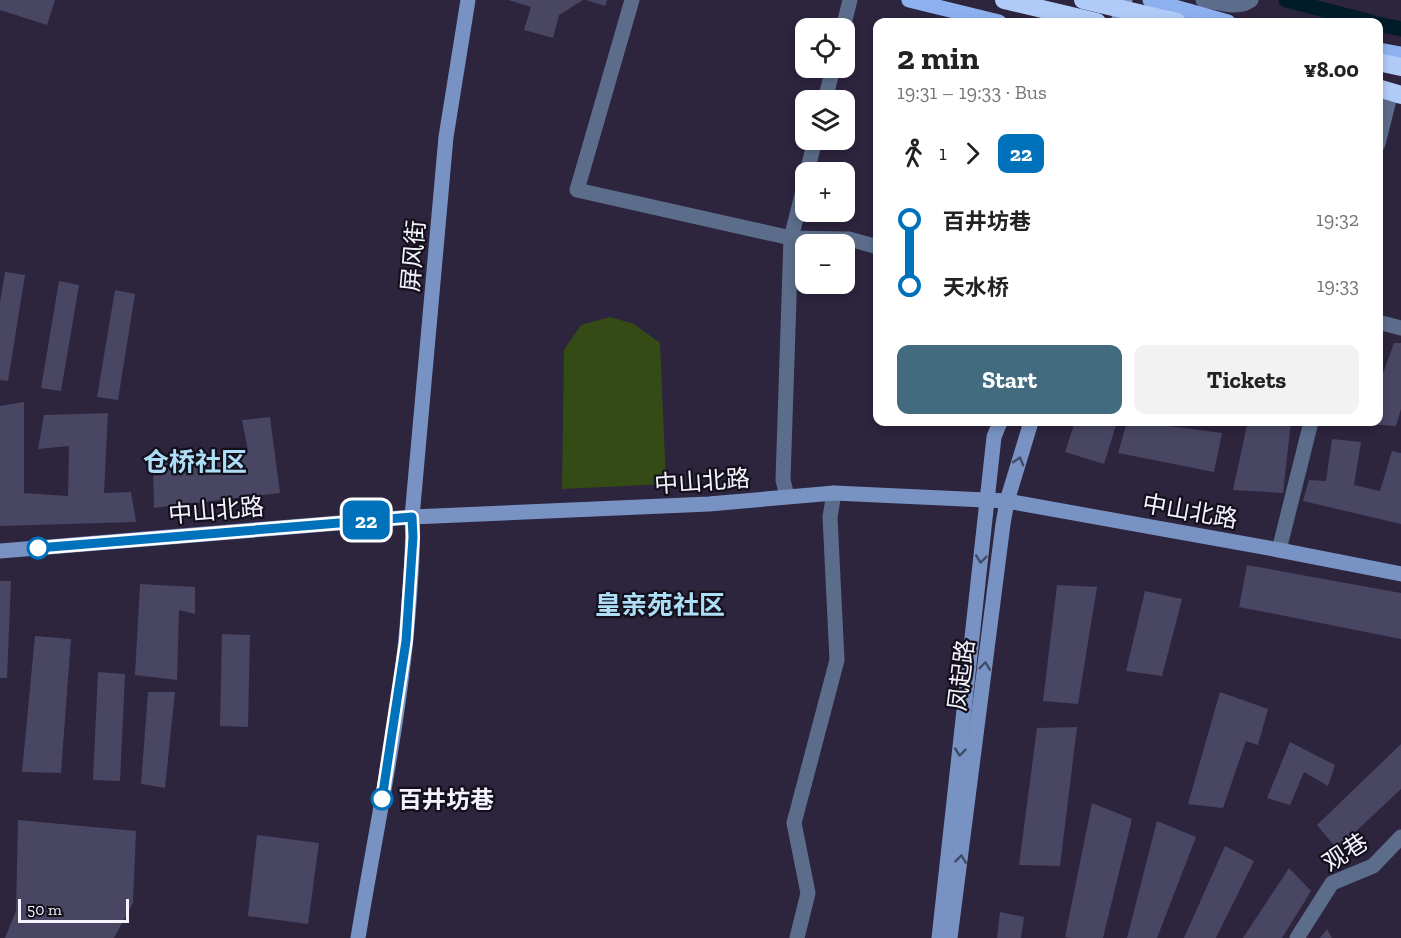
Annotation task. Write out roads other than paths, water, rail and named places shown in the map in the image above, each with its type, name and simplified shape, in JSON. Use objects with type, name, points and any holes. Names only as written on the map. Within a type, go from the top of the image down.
[{"type":"highway","points":[[1004,0],[1080,18]]},
{"type":"highway","points":[[1083,0],[1160,18]]},
{"type":"highway","points":[[1383,63],[1401,67]]},
{"type":"main road","name":"屏风街","points":[[412,517],[446,137],[468,0]]},
{"type":"main road","points":[[909,0],[983,18]]},
{"type":"main road","points":[[1119,18],[1125,0]]},
{"type":"main road","points":[[1146,18],[1150,0],[1214,18]]},
{"type":"main road","points":[[1383,51],[1401,54]]},
{"type":"main road","points":[[939,938],[994,438],[998,426]]},
{"type":"main road","name":"凤起路","points":[[950,938],[1007,501],[1030,426]]},
{"type":"main road","name":"中山北路","points":[[0,551],[412,517],[656,507],[834,493],[1007,501],[1401,574]]},
{"type":"main road","points":[[358,938],[393,735],[406,641],[413,537],[412,517]]},
{"type":"street","points":[[632,0],[577,190],[791,238],[849,238],[873,245]]},
{"type":"street","points":[[846,18],[850,0]]},
{"type":"street","points":[[1203,0],[1236,5],[1249,2]]},
{"type":"street","points":[[1383,123],[1390,94]]},
{"type":"street","points":[[787,496],[783,480],[791,238],[795,222]]},
{"type":"street","points":[[1383,323],[1401,328]]},
{"type":"street","points":[[1279,550],[1310,426]]},
{"type":"street","points":[[797,938],[808,893],[794,823],[837,660],[830,517],[834,493]]},
{"type":"street","name":"观巷","points":[[1297,938],[1332,884],[1373,867],[1401,837]]},
{"type":"waterway","points":[[1286,0],[1356,18]]},
{"type":"waterway","points":[[1383,25],[1401,29]]},
{"type":"place","name":"百井坊巷","points":[[382,799]]},
{"type":"district","name":"仓桥社区","points":[[195,462]]},
{"type":"district","name":"皇亲苑社区","points":[[660,605]]}]
